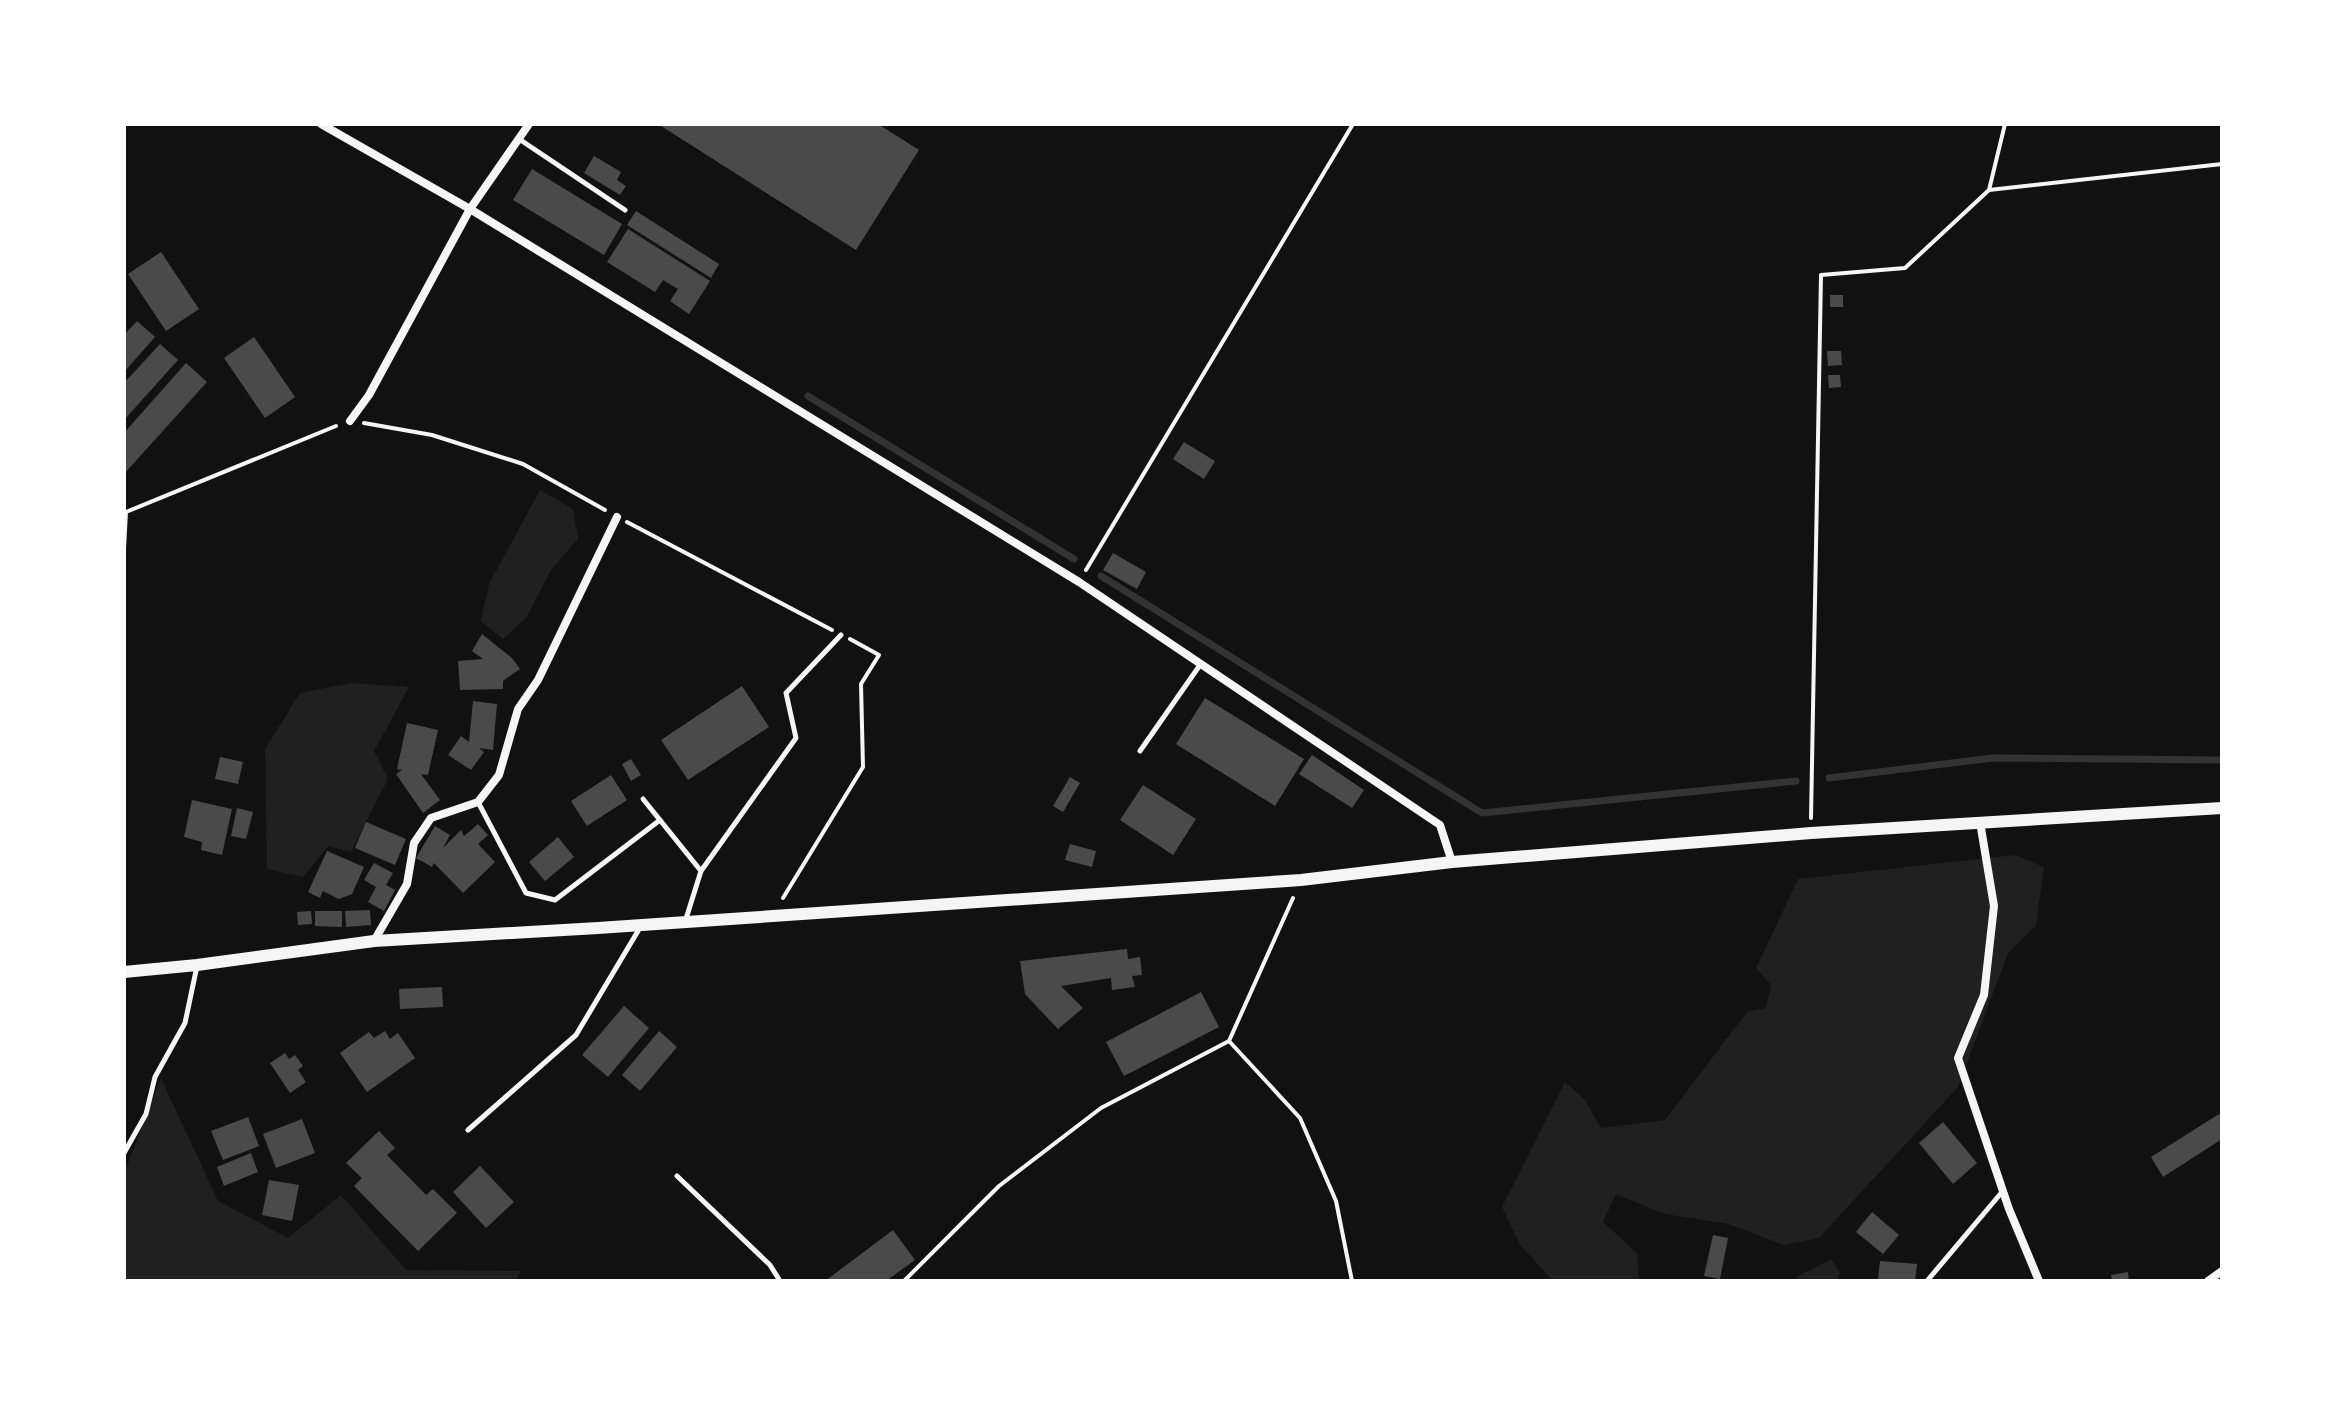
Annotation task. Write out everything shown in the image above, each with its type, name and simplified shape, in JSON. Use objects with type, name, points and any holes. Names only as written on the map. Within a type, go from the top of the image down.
[{"type":"street","points":[[321,124],[470,209],[1079,582],[1440,825],[1452,862]]},
{"type":"street","points":[[350,421],[369,395],[470,209],[529,124]]},
{"type":"street","points":[[374,941],[407,884],[414,843],[431,818],[478,802],[499,775],[518,709],[538,680],[617,517]]},
{"type":"street","points":[[124,972],[374,941],[641,926],[1301,880],[1452,862],[1811,833],[2222,808]]},
{"type":"street","points":[[1980,822],[1994,906],[1984,995],[1958,1058],[2003,1191],[2039,1281]]},
{"type":"street","points":[[2208,1281],[2222,1271]]},
{"type":"lane","points":[[519,139],[625,210]]},
{"type":"lane","points":[[685,923],[701,871],[796,738],[786,693],[841,635]]},
{"type":"lane","points":[[1140,751],[1201,664]]},
{"type":"lane","points":[[643,799],[701,871]]},
{"type":"lane","points":[[478,802],[526,893],[555,900],[660,820]]},
{"type":"lane","points":[[468,1130],[576,1035],[641,926]]},
{"type":"lane","points":[[124,1153],[146,1114],[155,1077],[185,1023],[197,965]]},
{"type":"lane","points":[[677,1176],[770,1265],[780,1281]]},
{"type":"lane","points":[[1927,1281],[2003,1191]]},
{"type":"path","points":[[1079,582],[1353,124]]},
{"type":"path","points":[[1811,833],[1821,275],[1905,268],[1989,190],[2005,124]]},
{"type":"path","points":[[1989,190],[2222,164]]},
{"type":"path","points":[[904,1281],[999,1186],[1101,1108],[1229,1041],[1301,880]]},
{"type":"path","points":[[1229,1041],[1300,1118],[1336,1201],[1352,1281]]},
{"type":"shaded area","points":[[540,490],[573,509],[578,539],[551,570],[526,618],[503,639],[481,621],[489,584]]},
{"type":"shaded area","points":[[351,683],[409,687],[374,751],[388,779],[351,852],[328,846],[303,877],[267,869],[265,749],[300,693]]},
{"type":"shaded area","points":[[2015,855],[2044,867],[2036,925],[2008,953],[1958,1087],[1819,1238],[1784,1245],[1728,1224],[1665,1214],[1616,1194],[1603,1222],[1637,1253],[1639,1281],[1553,1281],[1520,1245],[1502,1207],[1565,1082],[1584,1099],[1601,1128],[1665,1120],[1747,1012],[1766,1008],[1771,985],[1756,968],[1798,879]]},
{"type":"shaded area","points":[[161,1078],[218,1201],[288,1238],[341,1195],[406,1270],[521,1271],[515,1281],[124,1281],[124,1174]]},
{"type":"shaded area","points":[[1831,1259],[1840,1273],[1837,1281],[1797,1281],[1798,1276]]},
{"type":"building","points":[[658,124],[878,124],[919,150],[856,250]]},
{"type":"building","points":[[594,156],[621,172],[617,180],[626,186],[620,195],[584,173]]},
{"type":"building","points":[[532,169],[622,224],[604,255],[513,200]]},
{"type":"building","points":[[636,211],[719,264],[711,278],[627,225]]},
{"type":"building","points":[[628,229],[710,281],[689,314],[670,301],[678,289],[663,280],[655,292],[607,262]]},
{"type":"building","points":[[161,252],[199,309],[166,331],[128,274]]},
{"type":"building","points":[[1830,295],[1843,295],[1843,307],[1830,307]]},
{"type":"building","points":[[137,321],[155,337],[124,372],[124,335]]},
{"type":"building","points":[[254,337],[295,397],[265,418],[224,358]]},
{"type":"building","points":[[160,344],[178,360],[124,420],[124,383]]},
{"type":"building","points":[[1827,351],[1841,351],[1842,365],[1828,366]]},
{"type":"building","points":[[186,363],[207,382],[124,474],[124,433]]},
{"type":"building","points":[[1828,375],[1840,375],[1841,387],[1829,388]]},
{"type":"building","points":[[1184,442],[1215,461],[1204,479],[1173,459]]},
{"type":"building","points":[[1113,553],[1146,572],[1137,589],[1103,570]]},
{"type":"building","points":[[482,634],[512,658],[520,669],[503,681],[503,689],[460,690],[458,661],[483,659],[472,651]]},
{"type":"building","points":[[742,686],[769,727],[688,780],[661,740]]},
{"type":"building","points":[[1205,698],[1304,759],[1275,806],[1176,744]]},
{"type":"building","points":[[473,701],[497,704],[493,750],[479,748],[484,752],[471,770],[448,755],[461,736],[469,742]]},
{"type":"building","points":[[407,723],[438,730],[428,775],[421,774],[440,800],[423,813],[396,774],[402,770],[397,769]]},
{"type":"building","points":[[1312,755],[1364,790],[1352,808],[1299,774]]},
{"type":"building","points":[[220,757],[243,762],[238,784],[215,779]]},
{"type":"building","points":[[631,759],[641,775],[631,781],[622,764]]},
{"type":"building","points":[[611,775],[627,800],[587,826],[571,801]]},
{"type":"building","points":[[1070,777],[1080,783],[1063,812],[1053,806]]},
{"type":"building","points":[[1143,785],[1196,819],[1173,855],[1120,820]]},
{"type":"building","points":[[192,800],[232,809],[222,855],[201,850],[202,842],[184,837]]},
{"type":"building","points":[[237,808],[253,812],[246,839],[231,836]]},
{"type":"building","points":[[366,822],[406,839],[395,865],[355,848]]},
{"type":"building","points":[[478,824],[488,835],[478,844],[495,862],[463,893],[434,863],[432,867],[416,858],[435,826],[450,835],[443,848],[461,830],[464,836]]},
{"type":"building","points":[[558,837],[574,857],[545,881],[529,862]]},
{"type":"building","points":[[1070,844],[1096,851],[1092,867],[1065,860]]},
{"type":"building","points":[[327,851],[364,867],[352,894],[339,899],[323,891],[320,898],[308,892]]},
{"type":"building","points":[[374,863],[393,873],[386,885],[395,890],[384,911],[368,902],[376,887],[364,880]]},
{"type":"building","points":[[370,910],[371,925],[346,927],[345,911]]},
{"type":"building","points":[[311,911],[312,924],[298,925],[297,912]]},
{"type":"building","points":[[315,911],[342,911],[342,927],[315,926]]},
{"type":"building","points":[[1127,949],[1128,959],[1140,957],[1142,975],[1132,976],[1135,987],[1112,990],[1111,978],[1061,986],[1083,1008],[1058,1029],[1025,994],[1020,961]]},
{"type":"building","points":[[442,987],[443,1007],[400,1009],[399,989]]},
{"type":"building","points":[[1201,992],[1219,1027],[1124,1076],[1106,1042]]},
{"type":"building","points":[[624,1006],[649,1028],[608,1077],[582,1055]]},
{"type":"building","points":[[385,1031],[390,1039],[398,1033],[415,1058],[367,1092],[340,1053],[369,1032],[374,1038]]},
{"type":"building","points":[[659,1031],[677,1047],[640,1091],[622,1075]]},
{"type":"building","points":[[285,1053],[289,1059],[295,1055],[303,1066],[298,1070],[306,1082],[290,1093],[270,1063]]},
{"type":"building","points":[[2219,1114],[2222,1139],[2163,1177],[2151,1157]]},
{"type":"building","points":[[248,1117],[259,1146],[223,1160],[211,1131]]},
{"type":"building","points":[[302,1119],[315,1153],[276,1168],[263,1134]]},
{"type":"building","points":[[1943,1122],[1977,1163],[1953,1184],[1919,1143]]},
{"type":"building","points":[[379,1131],[395,1148],[387,1155],[426,1195],[433,1189],[457,1213],[418,1251],[354,1186],[362,1178],[346,1163]]},
{"type":"building","points":[[251,1153],[258,1172],[224,1186],[217,1167]]},
{"type":"building","points":[[480,1166],[514,1202],[486,1228],[453,1192]]},
{"type":"building","points":[[269,1180],[299,1185],[292,1221],[262,1215]]},
{"type":"building","points":[[1872,1212],[1899,1235],[1883,1254],[1856,1232]]},
{"type":"building","points":[[893,1230],[915,1260],[886,1281],[825,1281]]},
{"type":"building","points":[[1713,1235],[1728,1238],[1720,1279],[1704,1276]]},
{"type":"building","points":[[1880,1261],[1917,1264],[1915,1281],[1878,1280]]},
{"type":"building","points":[[2128,1272],[2129,1281],[2112,1281],[2111,1275]]},
{"type":"waterway","points":[[808,396],[1074,559]]},
{"type":"waterway","points":[[1101,576],[1482,813],[1796,781]]},
{"type":"waterway","points":[[1829,778],[1993,758],[2222,760]]}]
